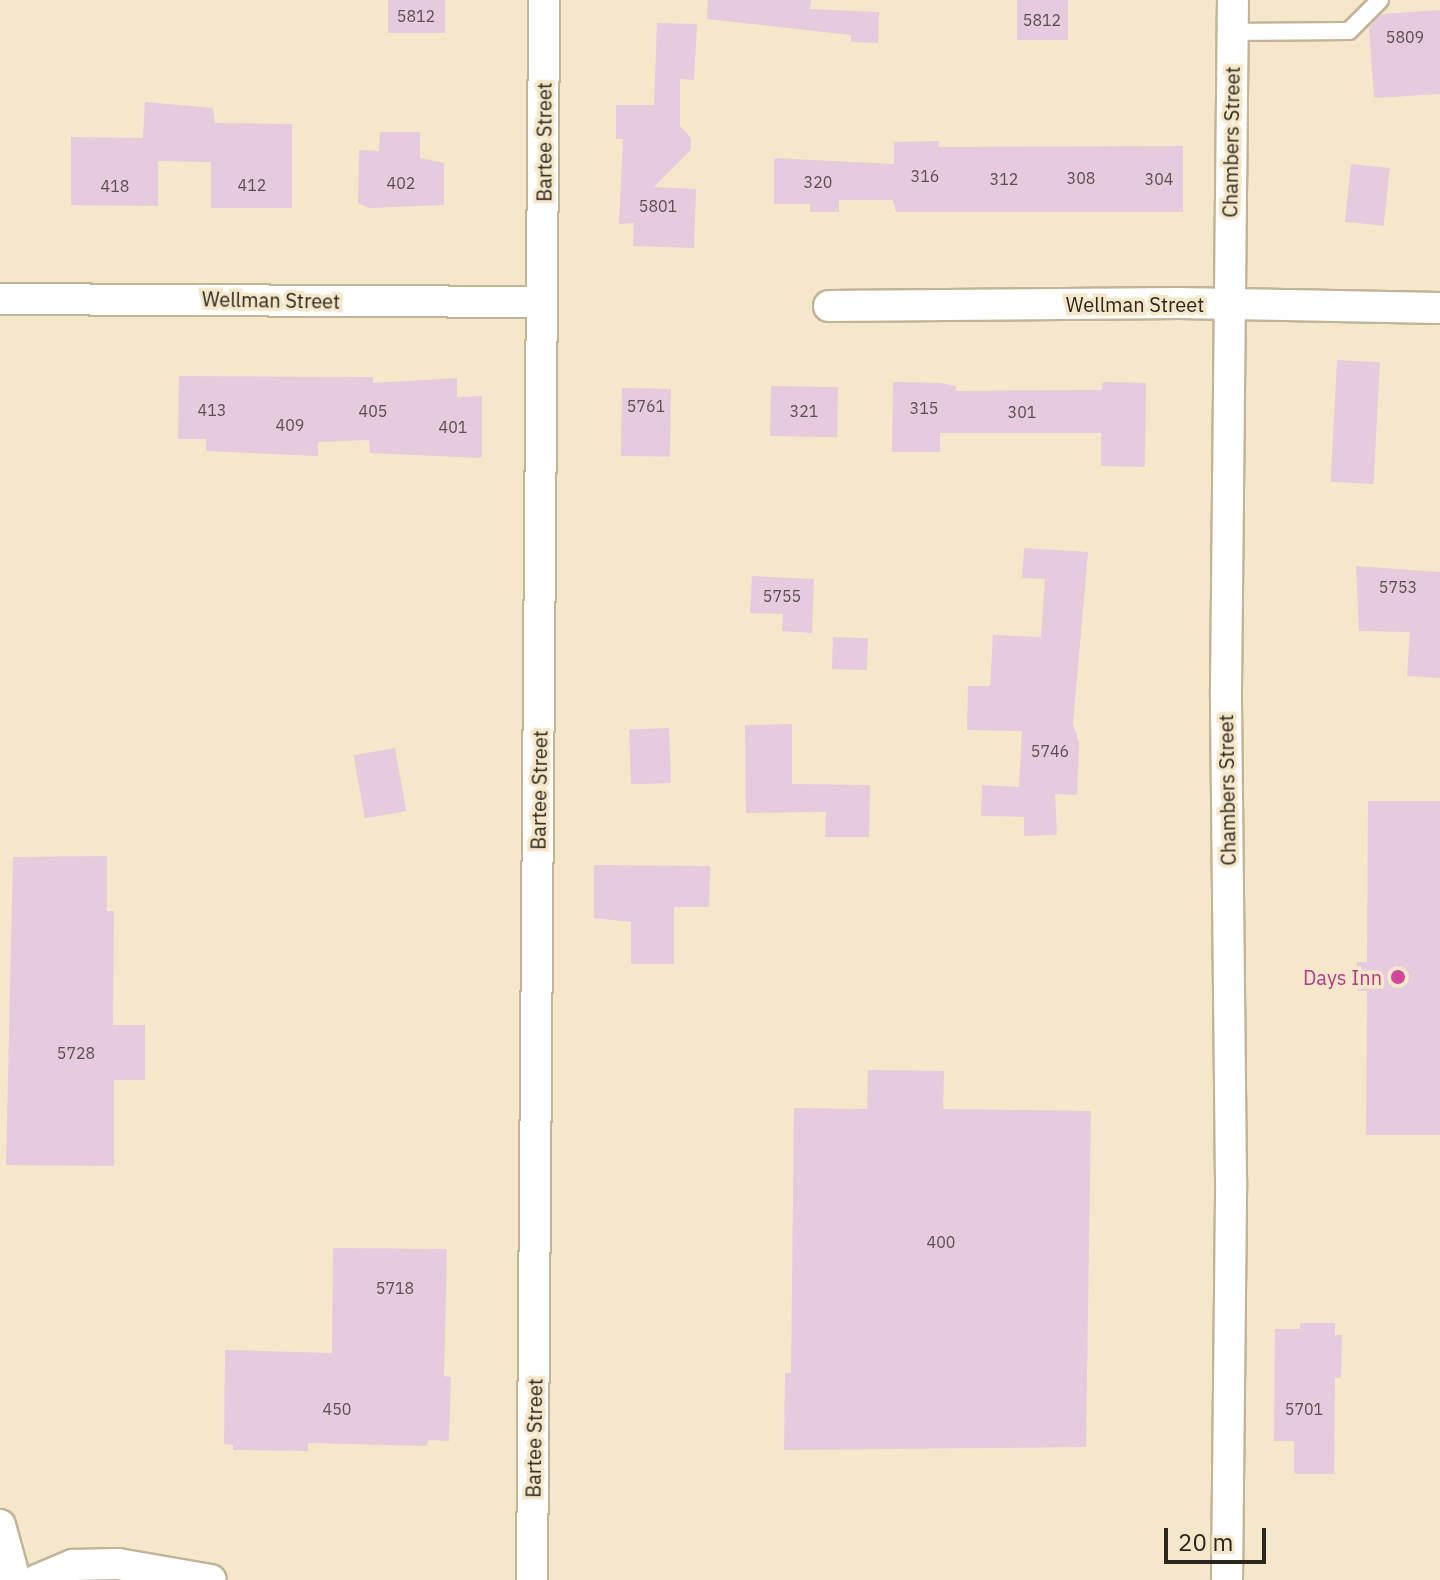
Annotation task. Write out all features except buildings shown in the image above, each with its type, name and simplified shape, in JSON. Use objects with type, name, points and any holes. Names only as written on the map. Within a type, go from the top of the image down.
[{"type":"street","name":"Bartee Street","points":[[532,1580],[544,0]]},
{"type":"street","name":"Chambers Street","points":[[1227,1580],[1229,304],[1233,0]]},
{"type":"street","name":"Wellman Street","points":[[0,299],[542,302]]},
{"type":"street","name":"Wellman Street","points":[[829,306],[1229,304],[1440,308]]},
{"type":"street","points":[[0,1525],[15,1580]]},
{"type":"street","points":[[37,1580],[73,1565],[118,1564],[211,1580]]},
{"type":"lane","points":[[1232,32],[1349,31],[1380,0]]},
{"type":"place","name":"Days Inn","points":[[1398,977]]}]
